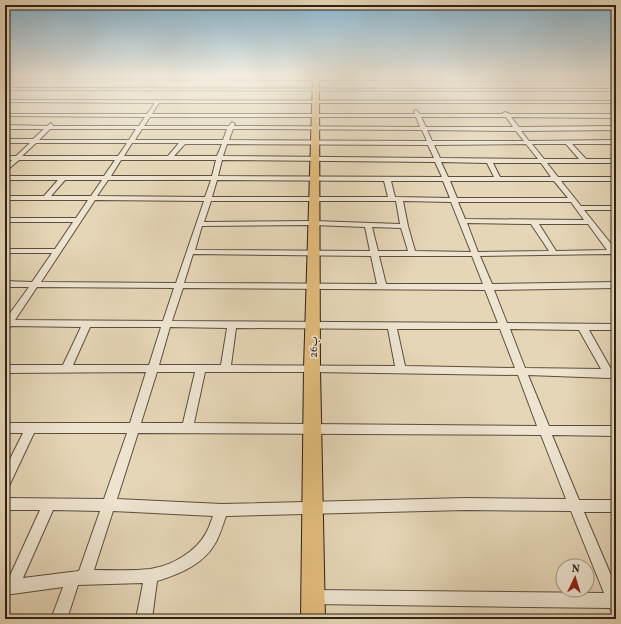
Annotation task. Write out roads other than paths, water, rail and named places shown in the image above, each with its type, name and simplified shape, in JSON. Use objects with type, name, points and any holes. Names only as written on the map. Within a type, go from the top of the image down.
[{"type":"highway","name":"26ب","points":[[313,619],[312,368],[315,105]]},
{"type":"street","points":[[6,325],[58,251],[155,105]]},
{"type":"street","points":[[59,619],[79,578],[110,505],[152,369],[215,178],[219,159],[239,105]]},
{"type":"street","points":[[5,115],[235,115],[307,105]]},
{"type":"street","points":[[5,141],[35,141],[141,128],[230,128],[311,105]]},
{"type":"street","points":[[7,127],[49,127],[85,135],[131,142],[225,142],[312,105]]},
{"type":"street","points":[[316,105],[358,143],[616,142]]},
{"type":"street","points":[[317,105],[370,129],[424,129],[507,116],[616,116]]},
{"type":"street","points":[[320,105],[369,115],[418,115],[518,129],[616,128]]},
{"type":"street","points":[[313,597],[615,602],[545,431],[446,179],[413,105]]},
{"type":"street","points":[[498,105],[615,254]]},
{"type":"street","points":[[5,170],[67,110]]},
{"type":"street","points":[[588,112],[616,136]]},
{"type":"street","points":[[7,127],[24,114]]},
{"type":"street","points":[[183,128],[190,114]]},
{"type":"street","points":[[369,115],[370,129]]},
{"type":"street","points":[[544,116],[555,128]]},
{"type":"street","points":[[169,159],[183,142]]},
{"type":"street","points":[[567,142],[584,161]]},
{"type":"street","points":[[358,143],[358,158]]},
{"type":"street","points":[[5,158],[358,158],[489,161],[616,161]]},
{"type":"street","points":[[489,161],[498,180]]},
{"type":"street","points":[[5,178],[616,180]]},
{"type":"street","points":[[46,198],[63,178]]},
{"type":"street","points":[[387,179],[396,200],[412,253]]},
{"type":"street","points":[[5,198],[454,201],[572,200]]},
{"type":"street","points":[[579,208],[616,208]]},
{"type":"street","points":[[5,220],[78,220]]},
{"type":"street","points":[[462,221],[590,222]]},
{"type":"street","points":[[534,222],[554,253]]},
{"type":"street","points":[[200,224],[314,223],[404,226]]},
{"type":"street","points":[[368,224],[382,286]]},
{"type":"street","points":[[5,250],[58,251]]},
{"type":"street","points":[[191,252],[615,254]]},
{"type":"street","points":[[5,284],[489,287],[616,285]]},
{"type":"street","points":[[66,369],[87,323]]},
{"type":"street","points":[[6,325],[167,323],[583,328],[616,327]]},
{"type":"street","points":[[225,369],[232,324]]},
{"type":"street","points":[[392,325],[401,369]]},
{"type":"street","points":[[583,328],[613,374]]},
{"type":"street","points":[[5,369],[312,368],[613,374]]},
{"type":"street","points":[[188,427],[201,369]]},
{"type":"street","points":[[5,428],[188,427],[616,431]]},
{"type":"street","points":[[5,482],[30,429]]},
{"type":"street","points":[[5,504],[110,505],[222,510],[466,504],[616,506]]},
{"type":"street","points":[[9,588],[49,504]]},
{"type":"street","points":[[9,588],[79,578],[151,576],[170,570],[189,561],[202,550],[210,538],[222,510]]},
{"type":"street","points":[[144,619],[151,576]]}]
